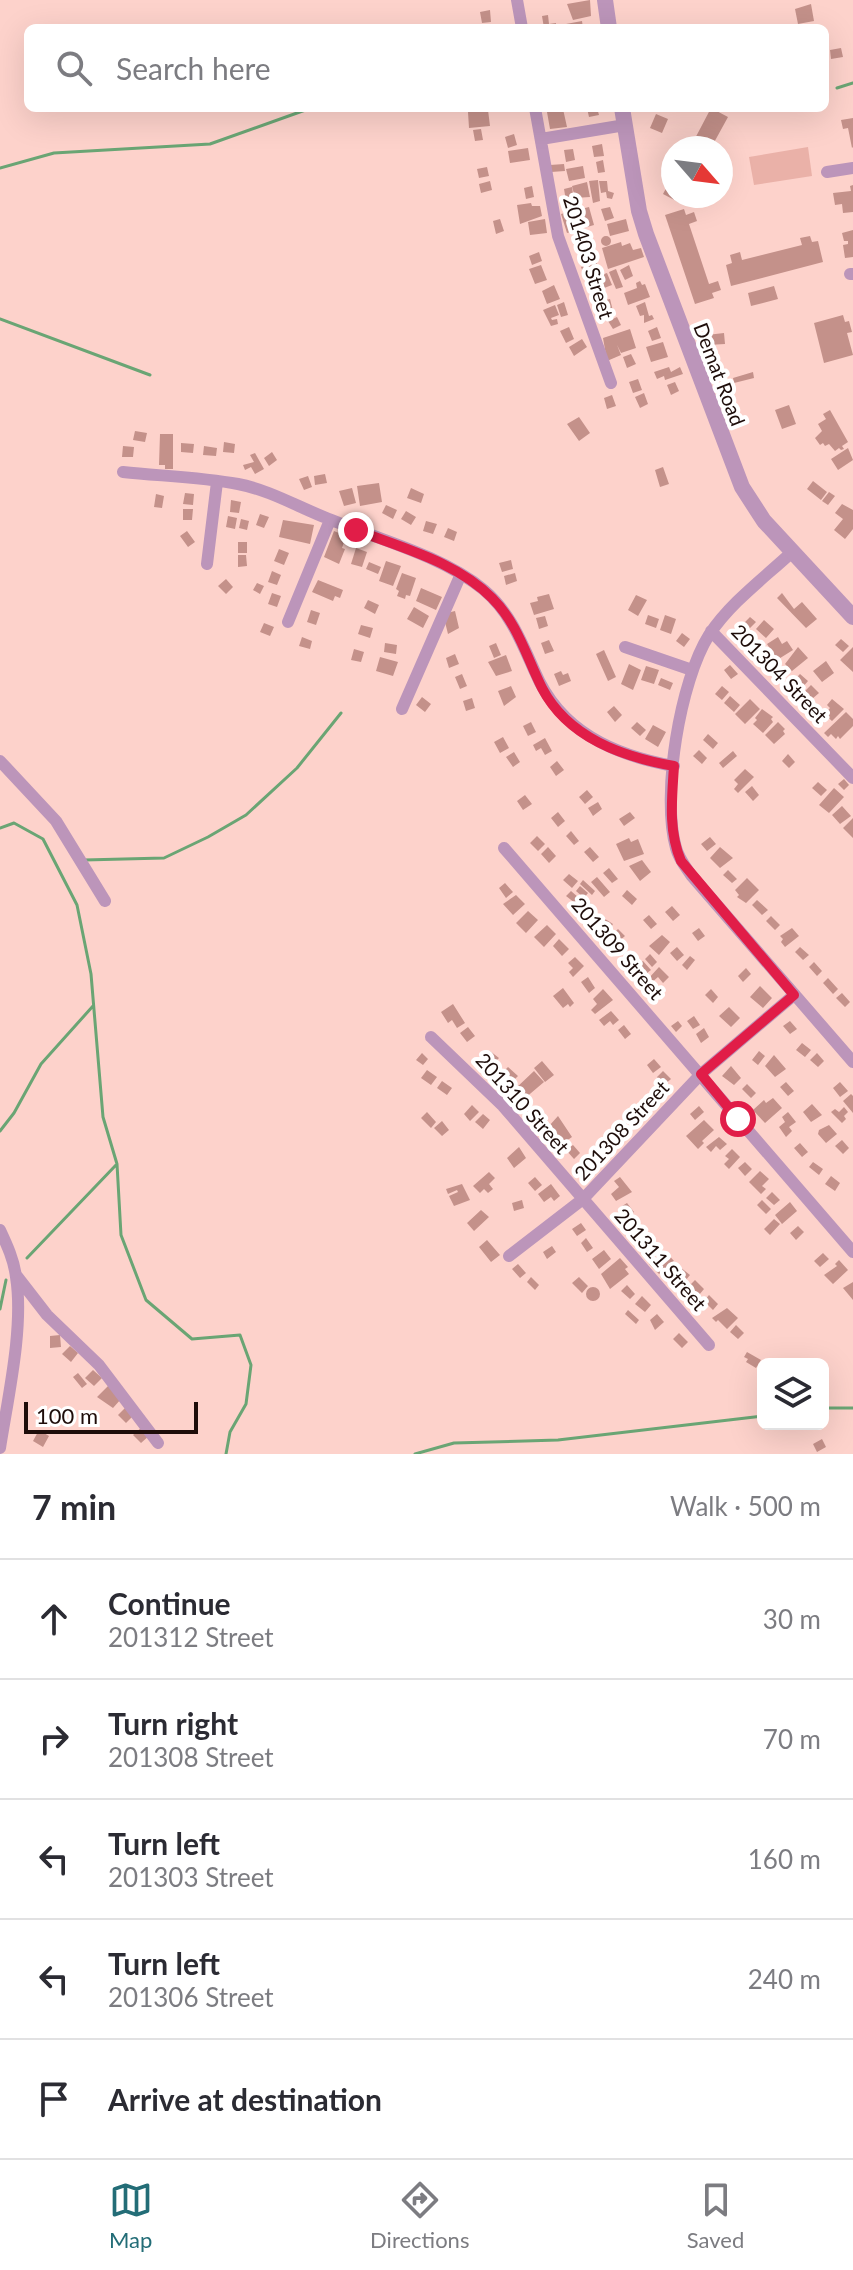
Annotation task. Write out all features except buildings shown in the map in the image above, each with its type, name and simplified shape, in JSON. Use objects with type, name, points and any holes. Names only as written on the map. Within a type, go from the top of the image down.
[{"type":"street","points":[[517,0],[521,24]]},
{"type":"street","points":[[605,0],[608,24]]},
{"type":"street","name":"201403 Street","points":[[536,112],[558,236],[611,383]]},
{"type":"street","points":[[541,139],[624,116]]},
{"type":"street","name":"Demat Road","points":[[624,116],[639,211],[646,234],[732,464],[754,507],[791,553],[853,617]]},
{"type":"street","points":[[827,172],[853,168]]},
{"type":"street","points":[[123,472],[251,488],[461,574],[481,587],[502,608],[519,633],[544,691],[571,723],[611,749],[674,766]]},
{"type":"street","points":[[207,564],[217,482]]},
{"type":"street","points":[[288,622],[330,520]]},
{"type":"street","points":[[791,553],[724,615],[711,631],[692,670],[676,738],[671,814],[673,833],[681,861],[853,1062]]},
{"type":"street","points":[[402,709],[461,574]]},
{"type":"street","name":"201304 Street","points":[[711,631],[853,778]]},
{"type":"street","points":[[625,647],[692,670]]},
{"type":"street","points":[[0,761],[56,821],[105,901]]},
{"type":"street","name":"201309 Street","points":[[504,848],[853,1252]]},
{"type":"street","name":"201308 Street","points":[[509,1256],[583,1199],[701,1074],[794,995]]},
{"type":"street","name":"201310 Street","points":[[431,1037],[503,1106],[583,1199]]},
{"type":"street","name":"201311 Street","points":[[583,1199],[709,1345]]},
{"type":"street","points":[[0,1230],[16,1275],[47,1315],[99,1365],[158,1443]]},
{"type":"street","points":[[0,1448],[17,1324],[16,1275]]},
{"type":"shaded area","points":[[808,147],[812,176],[754,185],[749,157]]},
{"type":"waterway","points":[[837,88],[853,83]]},
{"type":"waterway","points":[[0,168],[54,153],[210,144],[300,112]]},
{"type":"waterway","points":[[0,319],[150,375]]},
{"type":"waterway","points":[[84,860],[164,858],[208,837],[246,815],[297,768],[341,713]]},
{"type":"waterway","points":[[0,828],[14,823],[43,839],[77,905],[91,974],[103,1117],[117,1164],[121,1235],[146,1300],[192,1339],[240,1335],[251,1365],[246,1404],[230,1432],[226,1454]]},
{"type":"waterway","points":[[0,1131],[14,1113],[41,1064],[93,1006]]},
{"type":"waterway","points":[[27,1258],[116,1165]]},
{"type":"waterway","points":[[0,1309],[6,1280]]},
{"type":"waterway","points":[[829,1408],[853,1408]]},
{"type":"waterway","points":[[415,1454],[454,1443],[558,1440],[757,1417]]},
{"type":"route","points":[[356,530],[448,567],[481,587],[502,608],[519,633],[544,691],[564,717],[593,740],[611,749],[674,766],[671,814],[676,851],[681,861],[794,995],[701,1074],[738,1119]]}]
